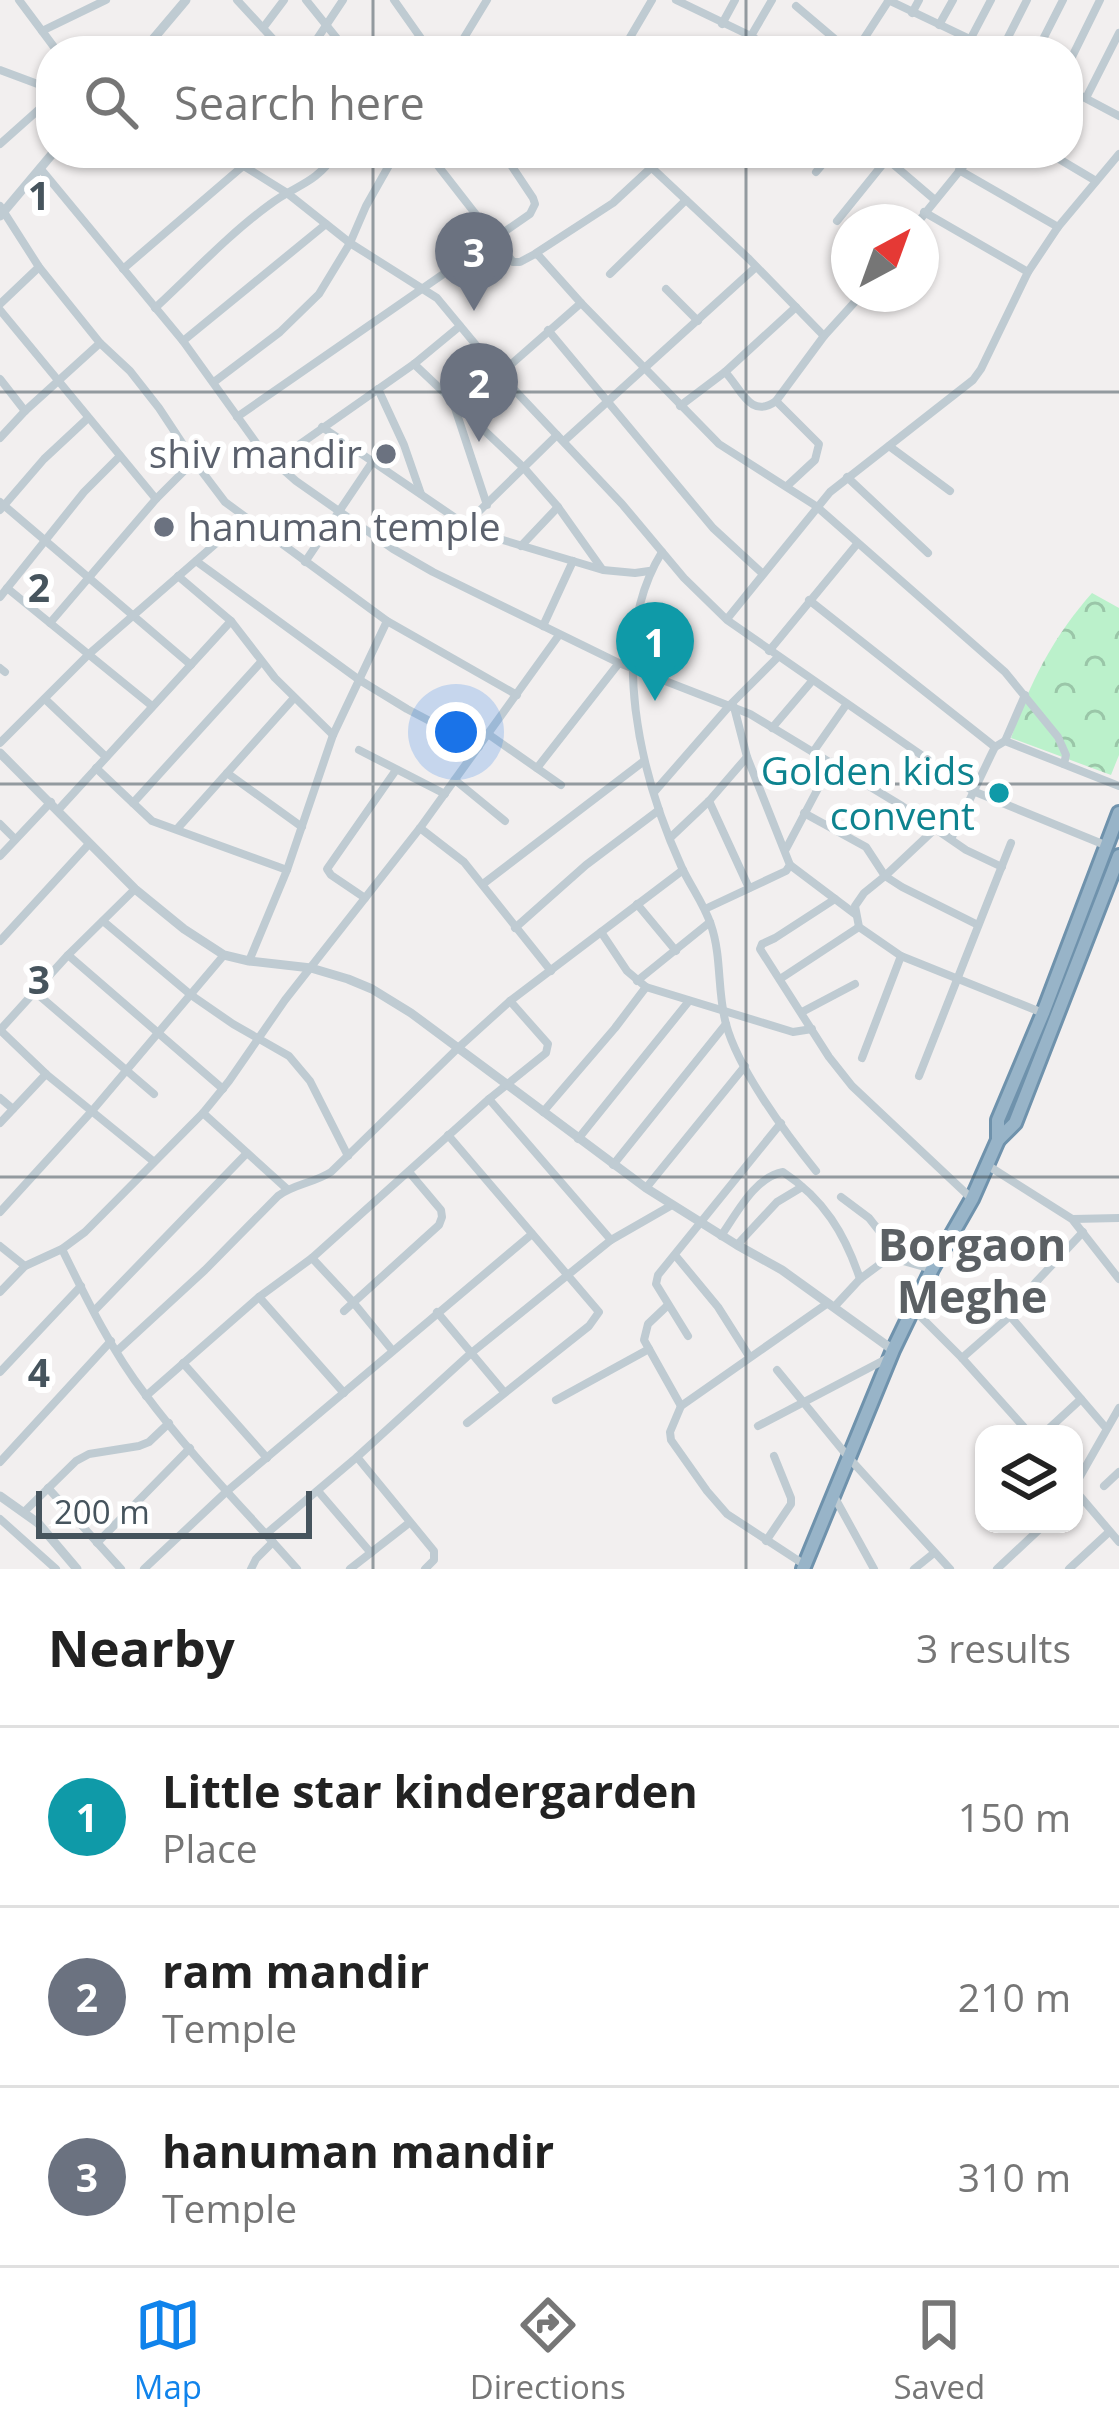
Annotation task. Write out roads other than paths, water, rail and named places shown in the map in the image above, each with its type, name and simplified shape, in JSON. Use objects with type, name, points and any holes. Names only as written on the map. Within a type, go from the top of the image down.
[{"type":"highway","points":[[998,1140],[998,1120],[1119,813]]},
{"type":"highway","points":[[804,1567],[892,1353],[932,1269],[972,1199],[998,1140],[1015,1124],[1114,882],[1118,860]]},
{"type":"street","points":[[19,0],[46,36]]},
{"type":"street","points":[[42,31],[106,0]]},
{"type":"street","points":[[156,36],[186,0]]},
{"type":"street","points":[[237,0],[270,36]]},
{"type":"street","points":[[263,28],[284,0]]},
{"type":"street","points":[[305,0],[335,36]]},
{"type":"street","points":[[318,36],[343,0]]},
{"type":"street","points":[[394,0],[419,36]]},
{"type":"street","points":[[465,36],[487,0]]},
{"type":"street","points":[[631,36],[652,0]]},
{"type":"street","points":[[676,0],[749,36],[772,0]]},
{"type":"street","points":[[694,10],[700,0]]},
{"type":"street","points":[[722,24],[735,0]]},
{"type":"street","points":[[863,36],[888,0],[966,36]]},
{"type":"street","points":[[912,13],[919,0]]},
{"type":"street","points":[[939,25],[953,0]]},
{"type":"street","points":[[972,36],[991,0]]},
{"type":"street","points":[[1007,36],[1027,0]]},
{"type":"street","points":[[1045,36],[1063,0]]},
{"type":"street","points":[[1082,36],[1100,0]]},
{"type":"street","points":[[796,6],[833,36]]},
{"type":"street","points":[[1086,98],[1119,32]]},
{"type":"street","points":[[0,70],[36,86]]},
{"type":"street","points":[[1083,96],[1118,112]]},
{"type":"street","points":[[0,144],[36,112]]},
{"type":"street","points":[[727,620],[816,506],[973,380],[1028,272],[1058,227],[1119,154]]},
{"type":"street","points":[[517,695],[388,621],[225,502],[160,408],[100,343],[1,211],[40,168],[183,340],[273,463],[339,512],[433,572],[619,663],[732,706],[832,762],[965,850],[1001,867]]},
{"type":"street","points":[[123,269],[241,168]]},
{"type":"street","points":[[246,168],[437,298],[500,374],[727,620],[973,791],[1118,860]]},
{"type":"street","points":[[155,308],[267,206],[308,184],[325,168]]},
{"type":"street","points":[[214,383],[280,332],[319,294],[388,168]]},
{"type":"street","points":[[440,168],[516,263],[613,203],[652,168],[824,336]]},
{"type":"street","points":[[237,417],[523,220],[535,204],[514,168]]},
{"type":"street","points":[[816,172],[819,168]]},
{"type":"street","points":[[852,204],[881,168]]},
{"type":"street","points":[[898,168],[934,200]]},
{"type":"street","points":[[1074,168],[1096,181]]},
{"type":"street","points":[[931,204],[959,170],[1058,227]]},
{"type":"street","points":[[610,274],[686,200]]},
{"type":"street","points":[[939,220],[1028,272]]},
{"type":"street","points":[[183,340],[326,224]]},
{"type":"street","points":[[535,254],[719,444],[816,506],[1005,672],[1064,746],[1064,764]]},
{"type":"street","points":[[39,267],[0,307],[156,500]]},
{"type":"street","points":[[464,526],[524,467],[609,402],[756,267]]},
{"type":"street","points":[[666,289],[698,321]]},
{"type":"street","points":[[500,374],[581,303]]},
{"type":"street","points":[[680,406],[796,307]]},
{"type":"street","points":[[725,372],[757,408],[767,407],[846,312]]},
{"type":"street","points":[[273,463],[460,326]]},
{"type":"street","points":[[548,331],[713,528],[762,572]]},
{"type":"street","points":[[0,438],[100,343]]},
{"type":"street","points":[[413,364],[524,467],[603,570]]},
{"type":"street","points":[[0,380],[25,411]]},
{"type":"street","points":[[378,388],[422,496]]},
{"type":"street","points":[[776,401],[819,444],[815,460],[788,486]]},
{"type":"street","points":[[454,404],[487,505]]},
{"type":"street","points":[[88,418],[1,506],[46,538],[191,665]]},
{"type":"street","points":[[322,427],[464,526],[603,570],[651,571]]},
{"type":"street","points":[[889,446],[950,490]]},
{"type":"street","points":[[0,597],[84,492],[120,456]]},
{"type":"street","points":[[50,623],[194,461]]},
{"type":"street","points":[[305,562],[373,461]]},
{"type":"street","points":[[847,477],[928,553]]},
{"type":"street","points":[[521,546],[558,507]]},
{"type":"street","points":[[0,743],[88,654],[244,519]]},
{"type":"street","points":[[655,791],[732,706],[856,544]]},
{"type":"street","points":[[662,552],[640,604],[633,669],[636,727],[644,761],[682,870],[710,922],[726,1024],[745,1066],[816,1171]]},
{"type":"street","points":[[196,561],[358,679],[479,747]]},
{"type":"street","points":[[543,626],[573,561]]},
{"type":"street","points":[[178,576],[230,621],[261,662],[333,735]]},
{"type":"street","points":[[7,588],[152,706]]},
{"type":"street","points":[[809,600],[1000,744],[1119,786]]},
{"type":"street","points":[[0,856],[96,768],[230,621]]},
{"type":"street","points":[[249,961],[287,870],[333,735],[388,621]]},
{"type":"street","points":[[0,1292],[25,1267],[85,1232],[223,1089],[559,634]]},
{"type":"street","points":[[133,803],[261,662]]},
{"type":"street","points":[[538,768],[619,663]]},
{"type":"street","points":[[772,728],[812,681]]},
{"type":"street","points":[[951,839],[1025,694]]},
{"type":"street","points":[[177,829],[294,698]]},
{"type":"street","points":[[45,699],[106,757]]},
{"type":"street","points":[[813,752],[845,705]]},
{"type":"street","points":[[732,706],[790,865],[855,914]]},
{"type":"street","points":[[488,734],[561,785]]},
{"type":"street","points":[[359,750],[445,794]]},
{"type":"street","points":[[0,753],[135,889],[184,929],[224,955],[311,968],[372,989],[613,1165],[782,1270],[892,1353],[758,1426]]},
{"type":"street","points":[[670,838],[748,757]]},
{"type":"street","points":[[483,884],[644,761]]},
{"type":"street","points":[[785,849],[832,762]]},
{"type":"street","points":[[96,768],[152,821],[287,870]]},
{"type":"street","points":[[365,898],[327,868],[396,770]]},
{"type":"street","points":[[227,773],[302,827]]},
{"type":"street","points":[[455,780],[505,821]]},
{"type":"street","points":[[709,801],[749,889]]},
{"type":"street","points":[[515,928],[586,865],[659,810]]},
{"type":"street","points":[[804,813],[866,847],[885,876],[979,925]]},
{"type":"street","points":[[0,824],[15,839]]},
{"type":"street","points":[[936,827],[864,892],[855,906],[859,927],[901,956],[1043,1013]]},
{"type":"street","points":[[420,828],[464,862],[551,970]]},
{"type":"street","points":[[919,1076],[1011,843]]},
{"type":"street","points":[[0,940],[89,844]]},
{"type":"street","points":[[705,910],[790,865]]},
{"type":"street","points":[[117,1351],[287,1189],[320,1179],[510,1001],[682,870]]},
{"type":"street","points":[[135,889],[0,1030],[153,1162]]},
{"type":"street","points":[[835,899],[760,946],[852,1086],[972,1199]]},
{"type":"street","points":[[637,904],[676,951]]},
{"type":"street","points":[[103,921],[191,995],[289,1055],[310,1081],[348,1156]]},
{"type":"street","points":[[543,1112],[615,1028],[641,984],[710,922]]},
{"type":"street","points":[[779,979],[859,927]]},
{"type":"street","points":[[601,932],[641,984],[793,1032],[812,1029]]},
{"type":"street","points":[[68,955],[223,1089]]},
{"type":"street","points":[[0,1212],[224,955]]},
{"type":"street","points":[[862,1058],[901,956]]},
{"type":"street","points":[[802,1012],[854,984]]},
{"type":"street","points":[[35,992],[154,1094]]},
{"type":"street","points":[[146,1396],[546,1053],[549,1046],[510,1001]]},
{"type":"street","points":[[578,1139],[689,1001]]},
{"type":"street","points":[[613,1165],[726,1024]]},
{"type":"street","points":[[646,1188],[745,1066]]},
{"type":"street","points":[[0,1123],[46,1074]]},
{"type":"street","points":[[0,1098],[13,1109]]},
{"type":"street","points":[[490,1099],[611,1240]]},
{"type":"street","points":[[203,1112],[287,1189]]},
{"type":"street","points":[[688,1336],[656,1280],[781,1124]]},
{"type":"street","points":[[448,1135],[598,1309],[598,1317],[467,1424]]},
{"type":"street","points":[[94,1311],[247,1153]]},
{"type":"street","points":[[987,1165],[1072,1219],[1119,1279]]},
{"type":"street","points":[[344,1311],[432,1232],[442,1217],[409,1172]]},
{"type":"street","points":[[721,1236],[748,1198],[773,1174],[786,1174],[827,1211],[845,1238],[860,1279]]},
{"type":"street","points":[[736,1245],[777,1202],[803,1186]]},
{"type":"street","points":[[841,1197],[869,1218],[903,1261],[932,1269]]},
{"type":"street","points":[[251,1569],[270,1538],[470,1354],[611,1240],[672,1205]]},
{"type":"street","points":[[1072,1219],[1119,1218]]},
{"type":"street","points":[[962,1358],[1010,1316],[1083,1232]]},
{"type":"street","points":[[144,1569],[226,1492],[532,1234]]},
{"type":"street","points":[[0,1246],[25,1267]]},
{"type":"street","points":[[62,1249],[146,1396],[297,1569]]},
{"type":"street","points":[[675,1255],[718,1307],[749,1356]]},
{"type":"street","points":[[312,1258],[392,1350]]},
{"type":"street","points":[[804,1567],[716,1503],[671,1440],[671,1427],[680,1406],[832,1304],[883,1262]]},
{"type":"street","points":[[0,1370],[81,1286]]},
{"type":"street","points":[[259,1298],[344,1393]]},
{"type":"street","points":[[668,1304],[652,1318],[644,1340],[680,1406]]},
{"type":"street","points":[[913,1309],[1022,1425]]},
{"type":"street","points":[[437,1312],[504,1392]]},
{"type":"street","points":[[1010,1316],[1106,1428]]},
{"type":"street","points":[[0,1462],[111,1341]]},
{"type":"street","points":[[556,1400],[649,1349]]},
{"type":"street","points":[[183,1363],[267,1457]]},
{"type":"street","points":[[777,1370],[950,1569]]},
{"type":"street","points":[[1053,1425],[1082,1400]]},
{"type":"street","points":[[1083,1471],[1119,1408]]},
{"type":"street","points":[[24,1512],[76,1461],[89,1454],[140,1446],[169,1423]]},
{"type":"street","points":[[97,1543],[190,1448]]},
{"type":"street","points":[[766,1541],[791,1504],[773,1456]]},
{"type":"street","points":[[357,1457],[434,1551],[434,1560],[425,1569]]},
{"type":"street","points":[[1104,1486],[1119,1472]]},
{"type":"street","points":[[48,1488],[121,1569]]},
{"type":"street","points":[[318,1491],[371,1553]]},
{"type":"street","points":[[0,1496],[38,1523],[77,1569]]},
{"type":"street","points":[[834,1497],[871,1567]]},
{"type":"street","points":[[1083,1500],[1119,1542]]},
{"type":"street","points":[[0,1519],[56,1569]]},
{"type":"street","points":[[350,1569],[409,1523]]},
{"type":"street","points":[[1069,1569],[1108,1532]]},
{"type":"street","points":[[997,1569],[1035,1533]]},
{"type":"street","points":[[914,1569],[934,1552]]},
{"type":"place","name":"hanuman mandir","points":[[474,311]]},
{"type":"place","name":"ram mandir","points":[[479,442]]},
{"type":"place","name":"shiv mandir","points":[[386,454]]},
{"type":"place","name":"hanuman temple","points":[[164,527]]},
{"type":"place","name":"Little star kindergarden","points":[[655,701]]},
{"type":"place","name":"Golden kids convent","points":[[999,793]]},
{"type":"district","name":"Borgaon Meghe","points":[[972,1271]]}]
